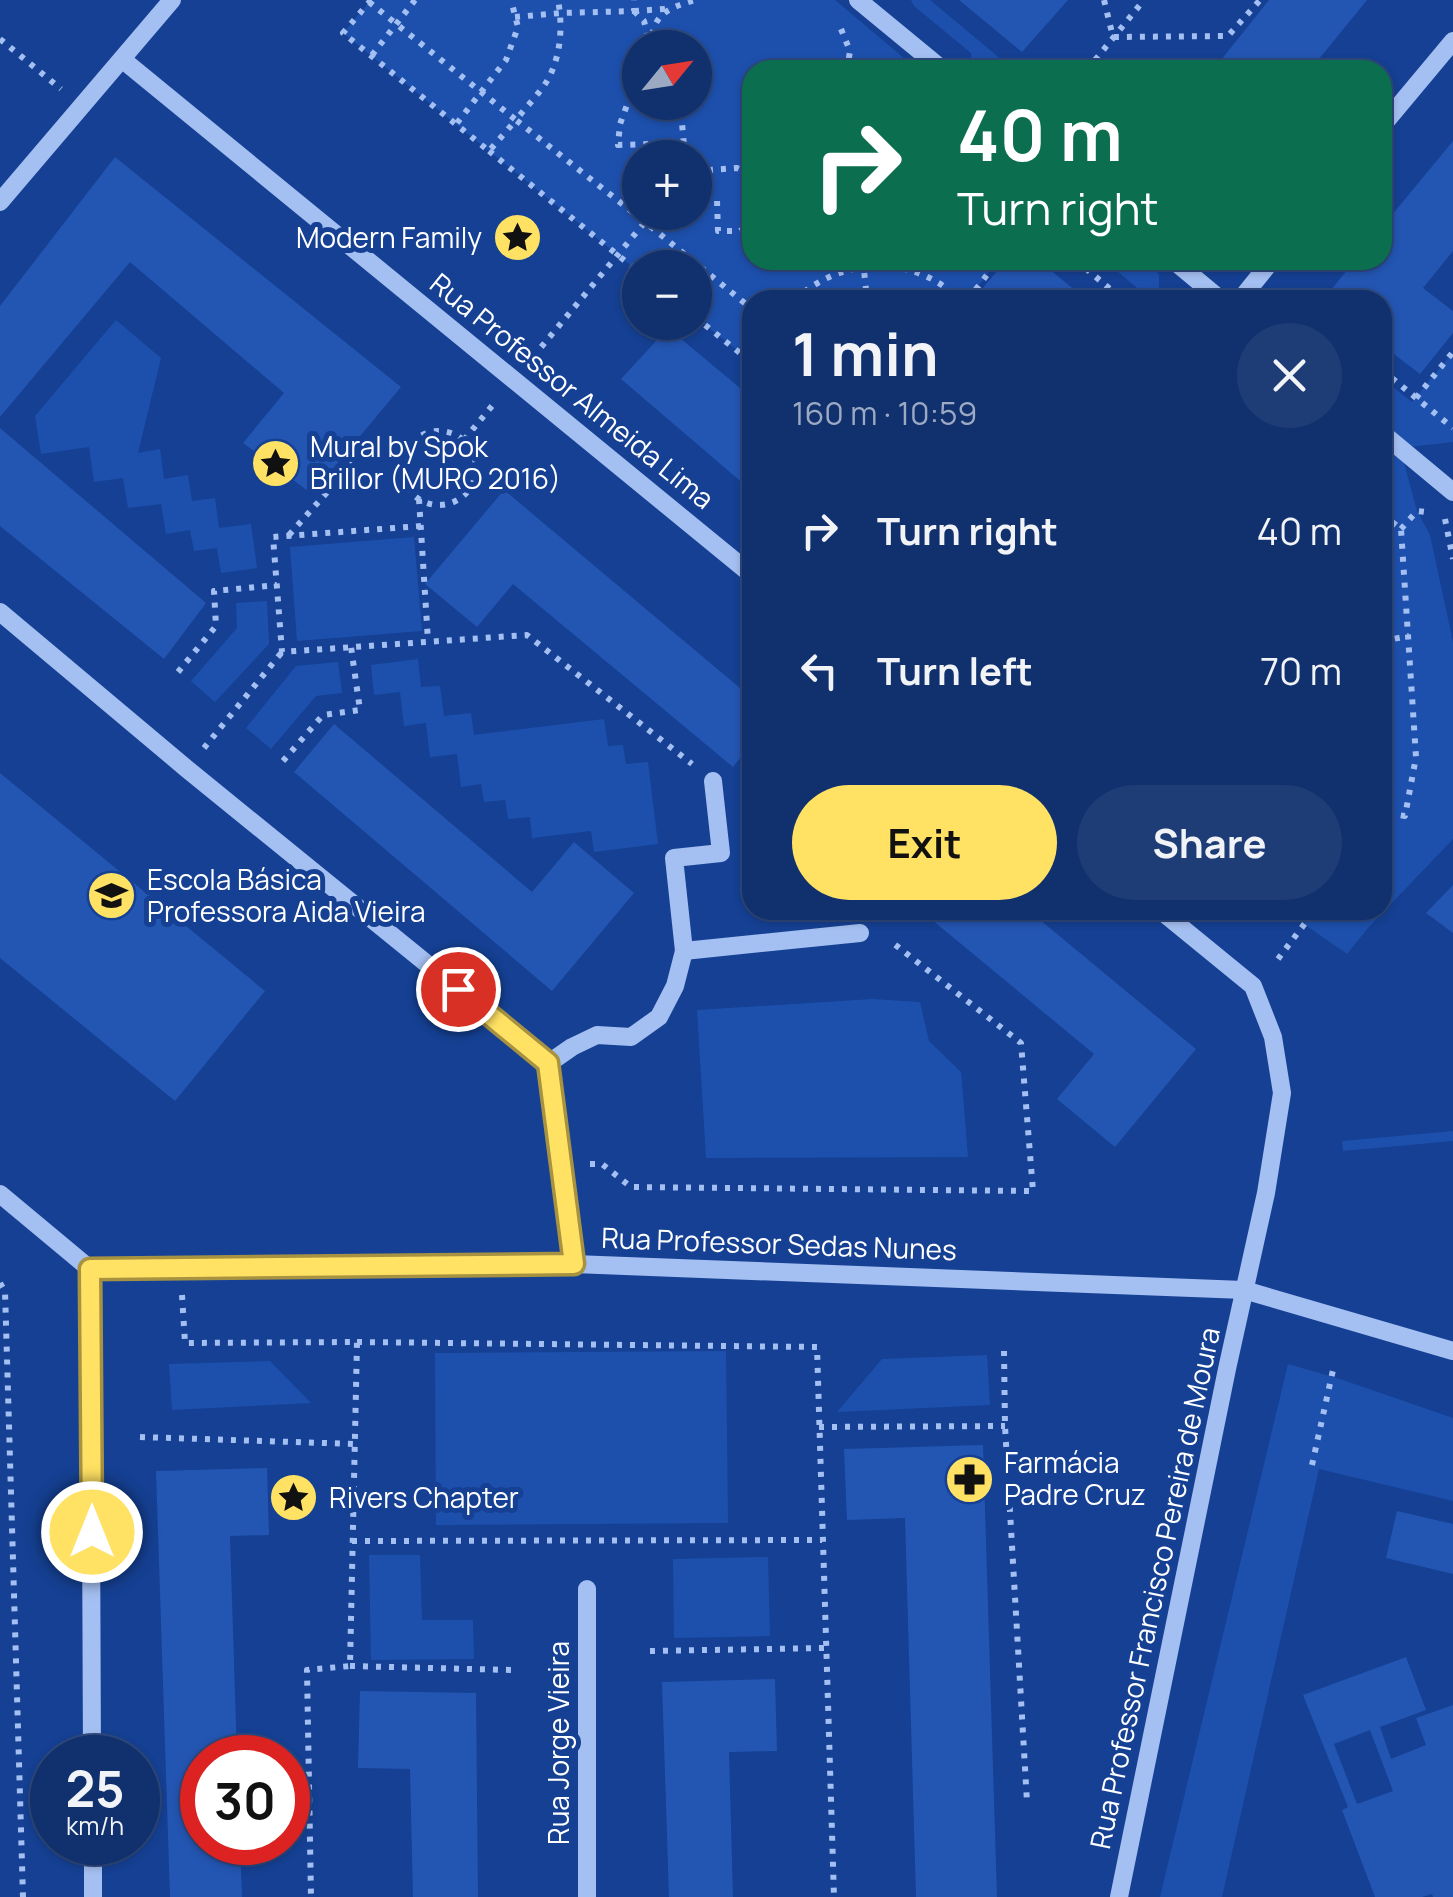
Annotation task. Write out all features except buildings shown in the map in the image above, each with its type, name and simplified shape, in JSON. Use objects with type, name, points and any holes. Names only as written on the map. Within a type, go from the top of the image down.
[{"type":"street","points":[[0,202],[172,0]]},
{"type":"street","points":[[858,0],[931,60]]},
{"type":"street","points":[[1392,114],[1453,41]]},
{"type":"street","name":"Rua Professor Almeida Lima","points":[[123,60],[742,567]]},
{"type":"street","points":[[1186,270],[1209,290]]},
{"type":"street","points":[[1248,290],[1264,270]]},
{"type":"street","points":[[1392,442],[1453,492]]},
{"type":"street","points":[[0,612],[548,1063],[574,1264]]},
{"type":"street","points":[[548,1063],[597,1035],[631,1037],[659,1017],[675,986],[684,952],[674,858],[721,853],[714,781]]},
{"type":"street","points":[[1172,920],[1252,986],[1274,1037],[1282,1093],[1266,1192],[1244,1290]]},
{"type":"street","points":[[684,952],[868,931]]},
{"type":"street","points":[[0,1194],[90,1269],[92,1735]]},
{"type":"street","name":"Rua Professor Sedas Nunes","points":[[90,1269],[574,1264],[1244,1290],[1453,1351]]},
{"type":"street","name":"Rua Professor Francisco Pereira de Moura","points":[[1119,1897],[1244,1290]]},
{"type":"street","name":"Rua Jorge Vieira","points":[[586,1590],[587,1897]]},
{"type":"street","points":[[93,1865],[93,1897]]},
{"type":"path","points":[[372,56],[416,0]]},
{"type":"path","points":[[457,123],[506,60],[518,27],[511,0]]},
{"type":"path","points":[[490,152],[548,80],[560,42],[558,0]]},
{"type":"path","points":[[634,0],[634,12],[644,21],[646,30]]},
{"type":"path","points":[[516,17],[666,9],[695,0]]},
{"type":"path","points":[[1104,0],[1113,37]]},
{"type":"path","points":[[1095,60],[1144,0]]},
{"type":"path","points":[[1113,37],[1228,36],[1260,0]]},
{"type":"path","points":[[622,204],[370,1],[343,33],[622,258]]},
{"type":"path","points":[[653,30],[666,9]]},
{"type":"path","points":[[836,16],[850,51],[849,60]]},
{"type":"path","points":[[0,39],[82,106]]},
{"type":"path","points":[[622,119],[618,145],[622,145]]},
{"type":"path","points":[[712,169],[742,170]]},
{"type":"path","points":[[717,201],[718,231],[742,230]]},
{"type":"path","points":[[464,440],[639,230]]},
{"type":"path","points":[[655,230],[742,300]]},
{"type":"path","points":[[805,290],[846,270]]},
{"type":"path","points":[[914,270],[950,290]]},
{"type":"path","points":[[1088,270],[1111,290]]},
{"type":"path","points":[[712,331],[742,354]]},
{"type":"path","points":[[1416,398],[1453,352]]},
{"type":"path","points":[[1392,378],[1453,428]]},
{"type":"path","points":[[442,430],[454,433],[472,450],[476,461],[472,485],[455,502],[443,505],[419,500],[404,481],[404,456],[418,437],[442,430]]},
{"type":"path","points":[[290,536],[378,436]]},
{"type":"path","points":[[419,500],[428,642]]},
{"type":"path","points":[[1392,814],[1405,816],[1416,757],[1401,528],[1417,510],[1430,512]]},
{"type":"path","points":[[1444,514],[1453,559]]},
{"type":"path","points":[[1392,521],[1401,528]]},
{"type":"path","points":[[187,769],[282,652],[273,537],[422,526]]},
{"type":"path","points":[[178,672],[216,626],[214,591],[277,586]]},
{"type":"path","points":[[282,652],[526,635],[714,781]]},
{"type":"path","points":[[1392,639],[1409,636]]},
{"type":"path","points":[[284,760],[323,715],[360,710],[351,647]]},
{"type":"path","points":[[1278,958],[1307,920]]},
{"type":"path","points":[[562,1165],[602,1164],[631,1186],[1034,1192],[1021,1043],[868,931]]},
{"type":"path","points":[[180,1268],[185,1343],[817,1347],[834,1897]]},
{"type":"path","points":[[0,1283],[5,1291],[23,1897]]},
{"type":"path","points":[[350,1666],[357,1342]]},
{"type":"path","points":[[1004,1350],[1027,1802]]},
{"type":"path","points":[[1312,1465],[1333,1370]]},
{"type":"path","points":[[819,1427],[1006,1426]]},
{"type":"path","points":[[140,1437],[355,1444]]},
{"type":"path","points":[[352,1541],[822,1540]]},
{"type":"path","points":[[650,1651],[826,1648]]},
{"type":"path","points":[[310,1897],[307,1670],[350,1666],[512,1670]]},
{"type":"shaded area","points":[[371,0],[835,0],[906,60],[742,60],[742,270],[990,270],[976,290],[742,290],[742,354],[712,330],[712,250],[622,250],[622,258],[343,33]]},
{"type":"shaded area","points":[[911,0],[930,0],[1002,60],[972,60],[971,53]]},
{"type":"shaded area","points":[[1116,270],[1154,270],[1159,274],[1159,290],[1139,290]]},
{"type":"shaded area","points":[[116,320],[161,358],[138,453],[160,449],[164,479],[188,475],[192,501],[215,498],[219,528],[251,524],[257,568],[221,573],[217,548],[194,551],[190,530],[166,534],[161,504],[128,508],[123,478],[94,482],[89,447],[41,454],[35,416]]},
{"type":"shaded area","points":[[1453,352],[1453,442],[1400,448],[1417,511],[1430,535],[1453,642],[1453,839],[1392,903],[1392,386],[1412,402]]},
{"type":"shaded area","points":[[414,537],[422,631],[297,641],[290,547]]},
{"type":"shaded area","points":[[267,601],[269,644],[215,702],[191,681],[237,628],[236,603]]},
{"type":"shaded area","points":[[418,659],[421,687],[440,686],[444,716],[471,713],[474,735],[604,719],[608,746],[623,745],[626,764],[648,762],[658,844],[594,852],[591,831],[532,838],[530,817],[508,819],[505,800],[484,802],[481,784],[461,787],[457,754],[430,757],[426,723],[404,726],[400,692],[374,695],[371,665]]},
{"type":"shaded area","points":[[338,662],[342,693],[316,696],[271,749],[246,728],[296,666]]},
{"type":"shaded area","points":[[1307,920],[1376,920],[1347,954],[1304,924]]},
{"type":"shaded area","points":[[872,999],[920,1002],[929,1041],[961,1072],[968,1157],[706,1158],[697,1010]]},
{"type":"shaded area","points":[[1453,1131],[1453,1141],[1343,1151],[1342,1141]]},
{"type":"shaded area","points":[[726,1351],[728,1523],[436,1525],[435,1353]]},
{"type":"shaded area","points":[[987,1355],[990,1405],[837,1412],[882,1359]]},
{"type":"shaded area","points":[[270,1361],[311,1403],[172,1410],[169,1364]]},
{"type":"shaded area","points":[[1288,1364],[1453,1418],[1453,1501],[1319,1469],[1222,1897],[1160,1897]]},
{"type":"shaded area","points":[[369,1555],[420,1555],[422,1620],[473,1620],[474,1659],[371,1660]]},
{"type":"shaded area","points":[[768,1557],[770,1636],[674,1638],[673,1559]]},
{"type":"place","name":"Modern Family","points":[[517,238]]},
{"type":"place","name":"Mural by Spok Brillor (MURO 2016)","points":[[275,463]]},
{"type":"place","name":"Escola Básica Professora Aida Vieira","points":[[112,896]]},
{"type":"place","name":"Farmácia Padre Cruz","points":[[969,1479]]},
{"type":"place","name":"Rivers Chapter","points":[[294,1498]]},
{"type":"route","points":[[92,1532],[90,1269],[574,1264],[548,1063],[458,989]]}]
